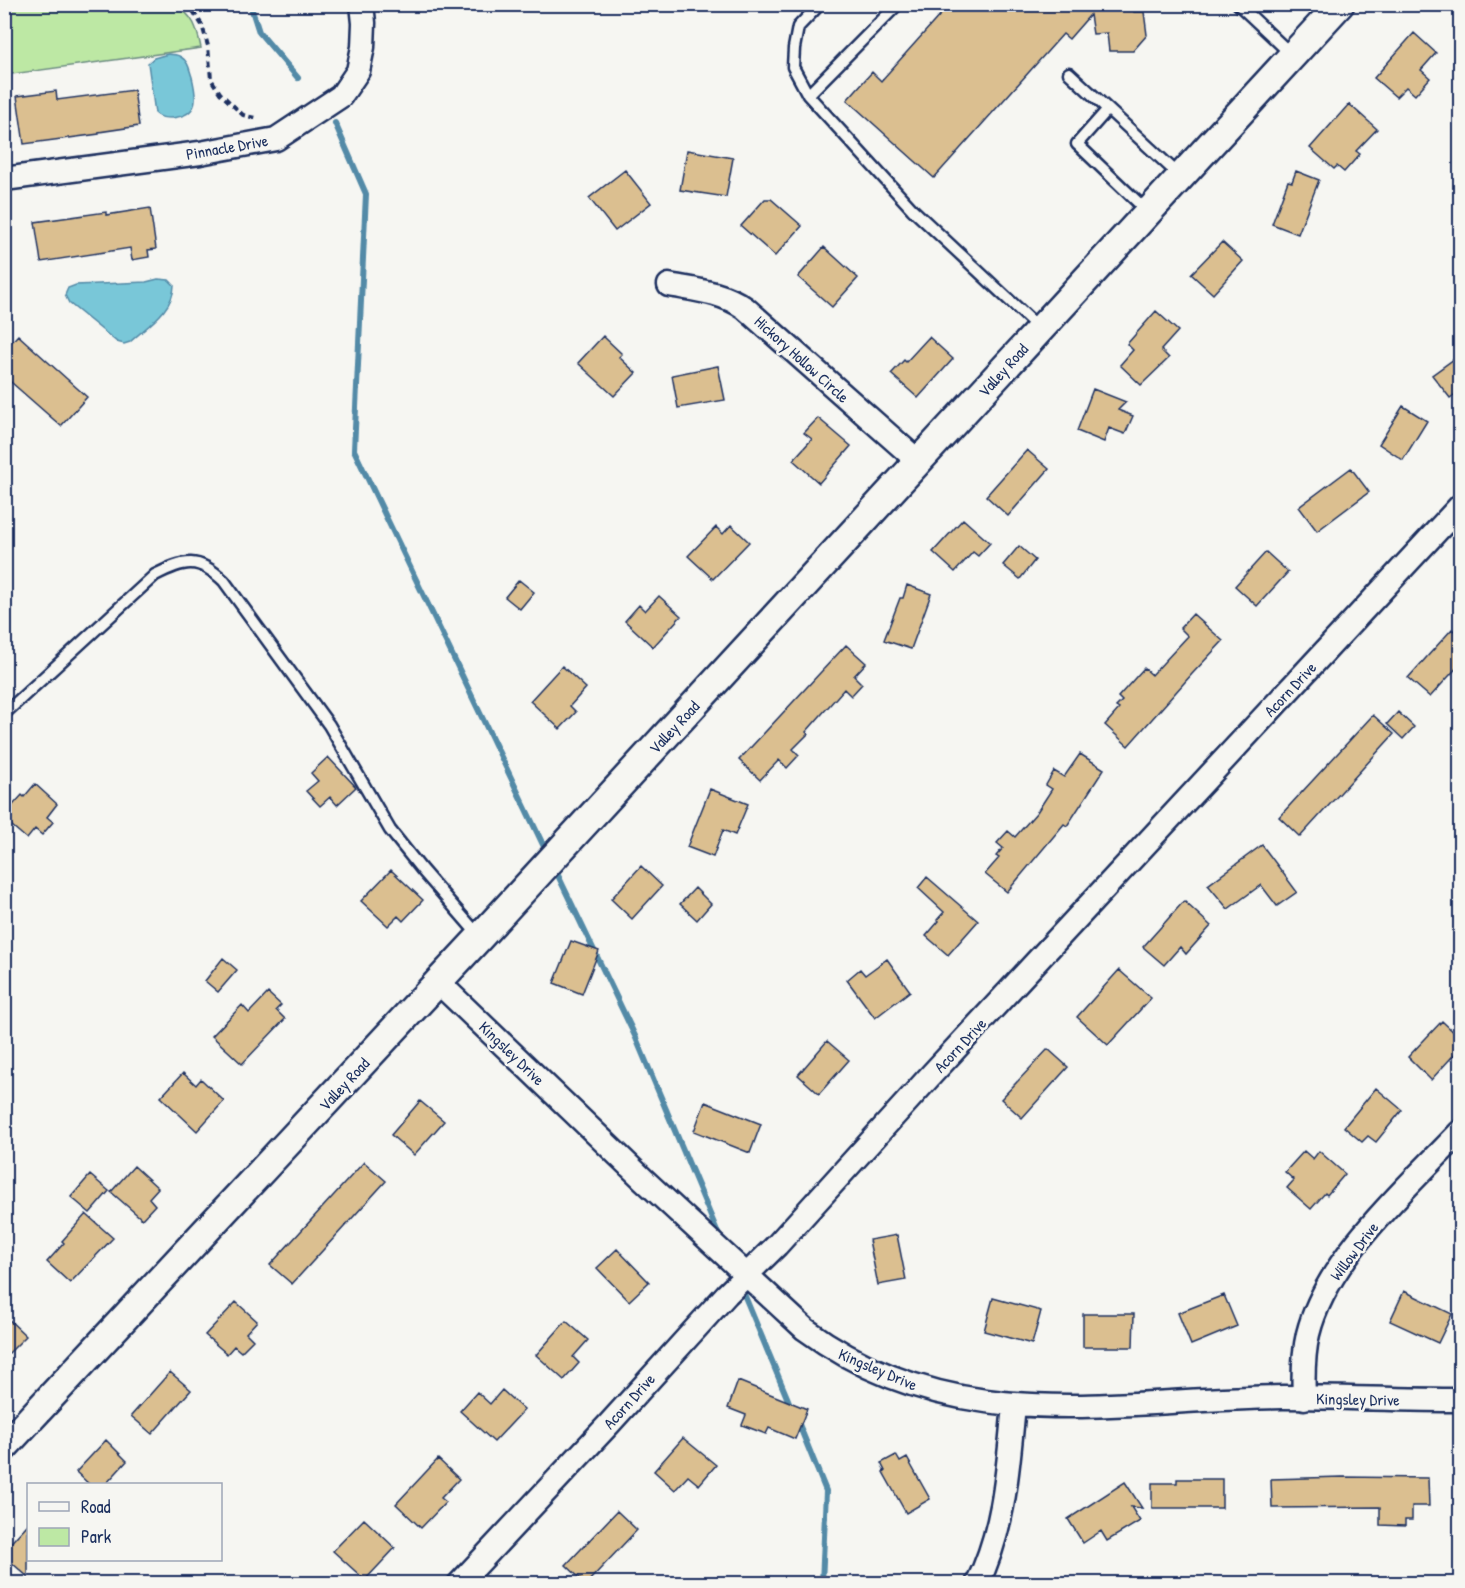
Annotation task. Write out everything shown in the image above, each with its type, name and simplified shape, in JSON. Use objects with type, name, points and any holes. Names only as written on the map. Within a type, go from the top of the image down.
[{"type":"street","name":"Pinnacle Drive","points":[[4,179],[200,153],[276,139],[341,96],[358,71],[363,46],[362,4]]},
{"type":"street","name":"Valley Road","points":[[8,1437],[480,937],[1339,5]]},
{"type":"street","name":"Hickory Hollow Circle","points":[[669,285],[713,292],[745,308],[919,462]]},
{"type":"street","name":"Acorn Drive","points":[[459,1584],[745,1275],[777,1245],[932,1074],[1461,506]]},
{"type":"street","name":"Kingsley Drive","points":[[438,982],[745,1275],[805,1329],[854,1362],[902,1383],[961,1398],[1045,1407],[1304,1398],[1461,1400]]},
{"type":"street","name":"Willow Drive","points":[[1304,1398],[1303,1372],[1308,1335],[1315,1313],[1333,1277],[1363,1235],[1461,1132]]},
{"type":"street","points":[[977,1584],[988,1562],[1000,1519],[1014,1405]]},
{"type":"lane","points":[[820,4],[798,27],[794,48],[793,67],[808,95],[912,209],[1040,330]]},
{"type":"lane","points":[[808,95],[898,4]]},
{"type":"lane","points":[[1238,4],[1292,56]]},
{"type":"lane","points":[[1069,73],[1180,177]]},
{"type":"lane","points":[[1108,109],[1077,144],[1149,212]]},
{"type":"lane","points":[[4,714],[155,575],[175,565],[192,562],[210,568],[224,581],[329,725],[390,830],[480,937]]},
{"type":"path","points":[[186,4],[194,11],[202,25],[208,45],[212,79],[220,93],[243,115],[258,119],[266,117]]},
{"type":"green space","points":[[4,5],[175,5],[191,18],[201,48],[5,75]]},
{"type":"water","points":[[168,54],[179,56],[186,61],[195,92],[192,109],[188,113],[172,118],[155,113],[148,63],[154,58]]},
{"type":"water","points":[[158,279],[169,280],[174,285],[170,302],[151,324],[130,342],[124,344],[117,342],[69,303],[65,295],[68,288],[76,285],[146,282]]},
{"type":"building","points":[[950,4],[999,4],[1006,11],[1013,4],[1133,4],[1134,12],[1144,12],[1147,35],[1133,51],[1109,51],[1107,33],[1093,34],[1090,15],[1069,39],[1063,34],[934,178],[847,100],[872,72],[881,81]]},
{"type":"building","points":[[1414,33],[1436,53],[1421,70],[1430,78],[1415,95],[1406,87],[1396,97],[1374,78]]},
{"type":"building","points":[[134,90],[139,126],[24,144],[17,96],[56,91],[57,100]]},
{"type":"building","points":[[1349,104],[1377,129],[1356,151],[1360,154],[1344,172],[1337,166],[1334,169],[1310,148]]},
{"type":"building","points":[[687,150],[733,158],[726,197],[680,190]]},
{"type":"building","points":[[625,170],[651,203],[615,231],[589,198]]},
{"type":"building","points":[[1296,171],[1319,180],[1298,234],[1272,224],[1288,181],[1292,182]]},
{"type":"building","points":[[765,199],[771,199],[802,226],[775,256],[741,226]]},
{"type":"building","points":[[150,208],[156,249],[148,250],[149,257],[132,260],[130,248],[41,262],[35,222]]},
{"type":"building","points":[[1222,242],[1243,261],[1213,294],[1191,274]]},
{"type":"building","points":[[824,247],[858,278],[832,307],[798,277]]},
{"type":"building","points":[[1156,311],[1178,331],[1161,350],[1169,358],[1141,385],[1120,365],[1133,350],[1127,344]]},
{"type":"building","points":[[18,335],[87,397],[61,426],[4,376],[4,350]]},
{"type":"building","points":[[603,336],[622,354],[619,357],[636,373],[614,396],[578,363]]},
{"type":"building","points":[[929,337],[953,359],[918,398],[891,374],[904,360],[906,362]]},
{"type":"building","points":[[1461,354],[1461,390],[1450,398],[1432,375]]},
{"type":"building","points":[[718,366],[725,400],[678,408],[672,375]]},
{"type":"building","points":[[1093,389],[1126,402],[1118,410],[1133,416],[1125,434],[1109,428],[1104,442],[1077,431]]},
{"type":"building","points":[[1403,406],[1427,421],[1403,460],[1379,444]]},
{"type":"building","points":[[818,418],[851,446],[819,483],[793,460],[812,439],[804,433]]},
{"type":"building","points":[[1027,450],[1049,469],[1008,516],[986,496]]},
{"type":"building","points":[[1351,468],[1369,492],[1317,531],[1299,507]]},
{"type":"building","points":[[963,519],[990,543],[978,556],[973,552],[955,572],[933,552]]},
{"type":"building","points":[[731,525],[749,542],[713,579],[688,556],[716,527],[723,534]]},
{"type":"building","points":[[1019,546],[1035,560],[1020,579],[1003,565]]},
{"type":"building","points":[[1266,552],[1288,572],[1257,606],[1235,586]]},
{"type":"building","points":[[519,580],[534,592],[520,609],[505,597]]},
{"type":"building","points":[[907,585],[931,594],[911,649],[884,640]]},
{"type":"building","points":[[659,596],[681,616],[653,647],[625,621],[639,605],[645,611]]},
{"type":"building","points":[[1193,614],[1223,641],[1128,746],[1105,725],[1119,709],[1116,707],[1122,701],[1118,697],[1144,668],[1152,675],[1188,636],[1180,628]]},
{"type":"building","points":[[1452,629],[1461,637],[1461,663],[1430,697],[1408,678]]},
{"type":"building","points":[[846,645],[866,663],[854,676],[862,684],[851,696],[844,689],[793,749],[799,755],[787,768],[779,760],[760,780],[739,760]]},
{"type":"building","points":[[562,666],[586,688],[570,706],[576,712],[560,729],[530,701]]},
{"type":"building","points":[[1398,712],[1414,727],[1403,739],[1387,724]]},
{"type":"building","points":[[1373,715],[1394,734],[1300,837],[1279,817]]},
{"type":"building","points":[[1080,754],[1104,769],[1067,826],[1064,824],[1007,892],[985,874],[999,858],[996,856],[1003,848],[997,843],[1008,831],[1015,837],[1037,812],[1052,789],[1046,785],[1054,771],[1064,777]]},
{"type":"building","points":[[328,757],[356,787],[337,805],[330,797],[320,806],[306,791],[318,781],[311,773]]},
{"type":"building","points":[[35,784],[57,804],[47,817],[53,822],[42,835],[35,829],[27,839],[4,819],[4,815]]},
{"type":"building","points":[[710,789],[748,804],[735,835],[723,830],[713,857],[687,847]]},
{"type":"building","points":[[1262,845],[1297,892],[1277,906],[1261,885],[1228,909],[1208,885]]},
{"type":"building","points":[[641,866],[662,886],[632,919],[611,899]]},
{"type":"building","points":[[391,870],[423,900],[403,921],[398,916],[388,926],[361,901]]},
{"type":"building","points":[[927,877],[978,921],[948,955],[926,936],[944,912],[918,888]]},
{"type":"building","points":[[695,888],[711,904],[697,920],[680,904]]},
{"type":"building","points":[[1184,901],[1211,926],[1186,954],[1180,947],[1164,965],[1143,947]]},
{"type":"building","points":[[571,941],[599,951],[582,994],[554,983]]},
{"type":"building","points":[[223,958],[237,970],[218,992],[205,981]]},
{"type":"building","points":[[887,959],[910,991],[875,1018],[847,980],[860,969],[865,975]]},
{"type":"building","points":[[1119,970],[1151,998],[1108,1045],[1077,1017]]},
{"type":"building","points":[[268,993],[281,1005],[276,1010],[285,1019],[242,1064],[212,1036],[242,1005],[249,1013]]},
{"type":"building","points":[[1442,1021],[1461,1039],[1461,1047],[1431,1080],[1408,1057]]},
{"type":"building","points":[[827,1041],[849,1060],[819,1094],[798,1075]]},
{"type":"building","points":[[1048,1049],[1068,1067],[1022,1118],[1001,1099]]},
{"type":"building","points":[[183,1073],[196,1085],[201,1079],[224,1101],[197,1131],[161,1097]]},
{"type":"building","points":[[1376,1088],[1402,1110],[1376,1142],[1368,1136],[1362,1142],[1344,1127]]},
{"type":"building","points":[[420,1101],[444,1121],[414,1155],[391,1135]]},
{"type":"building","points":[[705,1102],[761,1124],[750,1153],[694,1131]]},
{"type":"building","points":[[1304,1151],[1313,1159],[1319,1151],[1345,1174],[1311,1209],[1287,1188],[1294,1180],[1285,1172]]},
{"type":"building","points":[[364,1162],[386,1181],[292,1284],[270,1265]]},
{"type":"building","points":[[134,1166],[158,1188],[149,1198],[155,1205],[142,1219],[111,1192]]},
{"type":"building","points":[[90,1175],[109,1191],[90,1213],[71,1197]]},
{"type":"building","points":[[86,1214],[113,1238],[70,1283],[47,1262]]},
{"type":"building","points":[[897,1235],[906,1280],[878,1285],[869,1240]]},
{"type":"building","points":[[617,1249],[649,1282],[629,1301],[597,1268]]},
{"type":"building","points":[[1404,1291],[1452,1314],[1438,1343],[1390,1321]]},
{"type":"building","points":[[1224,1295],[1237,1326],[1191,1345],[1178,1313]]},
{"type":"building","points":[[993,1298],[1041,1311],[1032,1344],[984,1331]]},
{"type":"building","points":[[236,1302],[257,1321],[246,1333],[253,1340],[241,1352],[234,1346],[227,1354],[205,1335]]},
{"type":"building","points":[[1083,1314],[1134,1314],[1133,1347],[1083,1347]]},
{"type":"building","points":[[4,1315],[26,1336],[4,1358]]},
{"type":"building","points":[[566,1321],[588,1340],[573,1357],[579,1363],[564,1380],[536,1355]]},
{"type":"building","points":[[170,1372],[191,1390],[152,1434],[131,1416]]},
{"type":"building","points":[[738,1381],[807,1409],[795,1439],[769,1428],[766,1434],[742,1425],[746,1415],[728,1408]]},
{"type":"building","points":[[502,1390],[524,1410],[494,1442],[460,1411],[477,1392],[490,1404]]},
{"type":"building","points":[[683,1438],[716,1465],[699,1485],[688,1476],[675,1490],[654,1471]]},
{"type":"building","points":[[106,1440],[127,1461],[107,1483],[88,1483],[76,1472]]},
{"type":"building","points":[[896,1455],[900,1462],[907,1458],[930,1499],[906,1513],[883,1472],[885,1471],[881,1463]]},
{"type":"building","points":[[438,1459],[459,1479],[441,1498],[446,1502],[421,1528],[396,1504]]},
{"type":"building","points":[[1428,1478],[1429,1506],[1412,1506],[1412,1520],[1405,1520],[1405,1526],[1380,1525],[1380,1507],[1272,1508],[1271,1479]]},
{"type":"building","points":[[1177,1479],[1222,1479],[1222,1508],[1152,1508],[1152,1483],[1177,1483]]},
{"type":"building","points":[[1125,1482],[1142,1508],[1131,1507],[1140,1521],[1107,1541],[1101,1531],[1083,1543],[1068,1519]]},
{"type":"building","points":[[617,1511],[637,1530],[586,1584],[566,1565]]},
{"type":"building","points":[[364,1519],[395,1548],[365,1580],[333,1551]]},
{"type":"building","points":[[27,1525],[28,1577],[4,1556],[4,1550]]},
{"type":"waterway","points":[[250,4],[259,32],[298,78]]},
{"type":"waterway","points":[[335,123],[366,194],[354,450],[547,853]]},
{"type":"waterway","points":[[554,867],[636,1038],[720,1238]]},
{"type":"waterway","points":[[741,1287],[791,1407]]},
{"type":"waterway","points":[[798,1422],[826,1491],[822,1584]]}]
